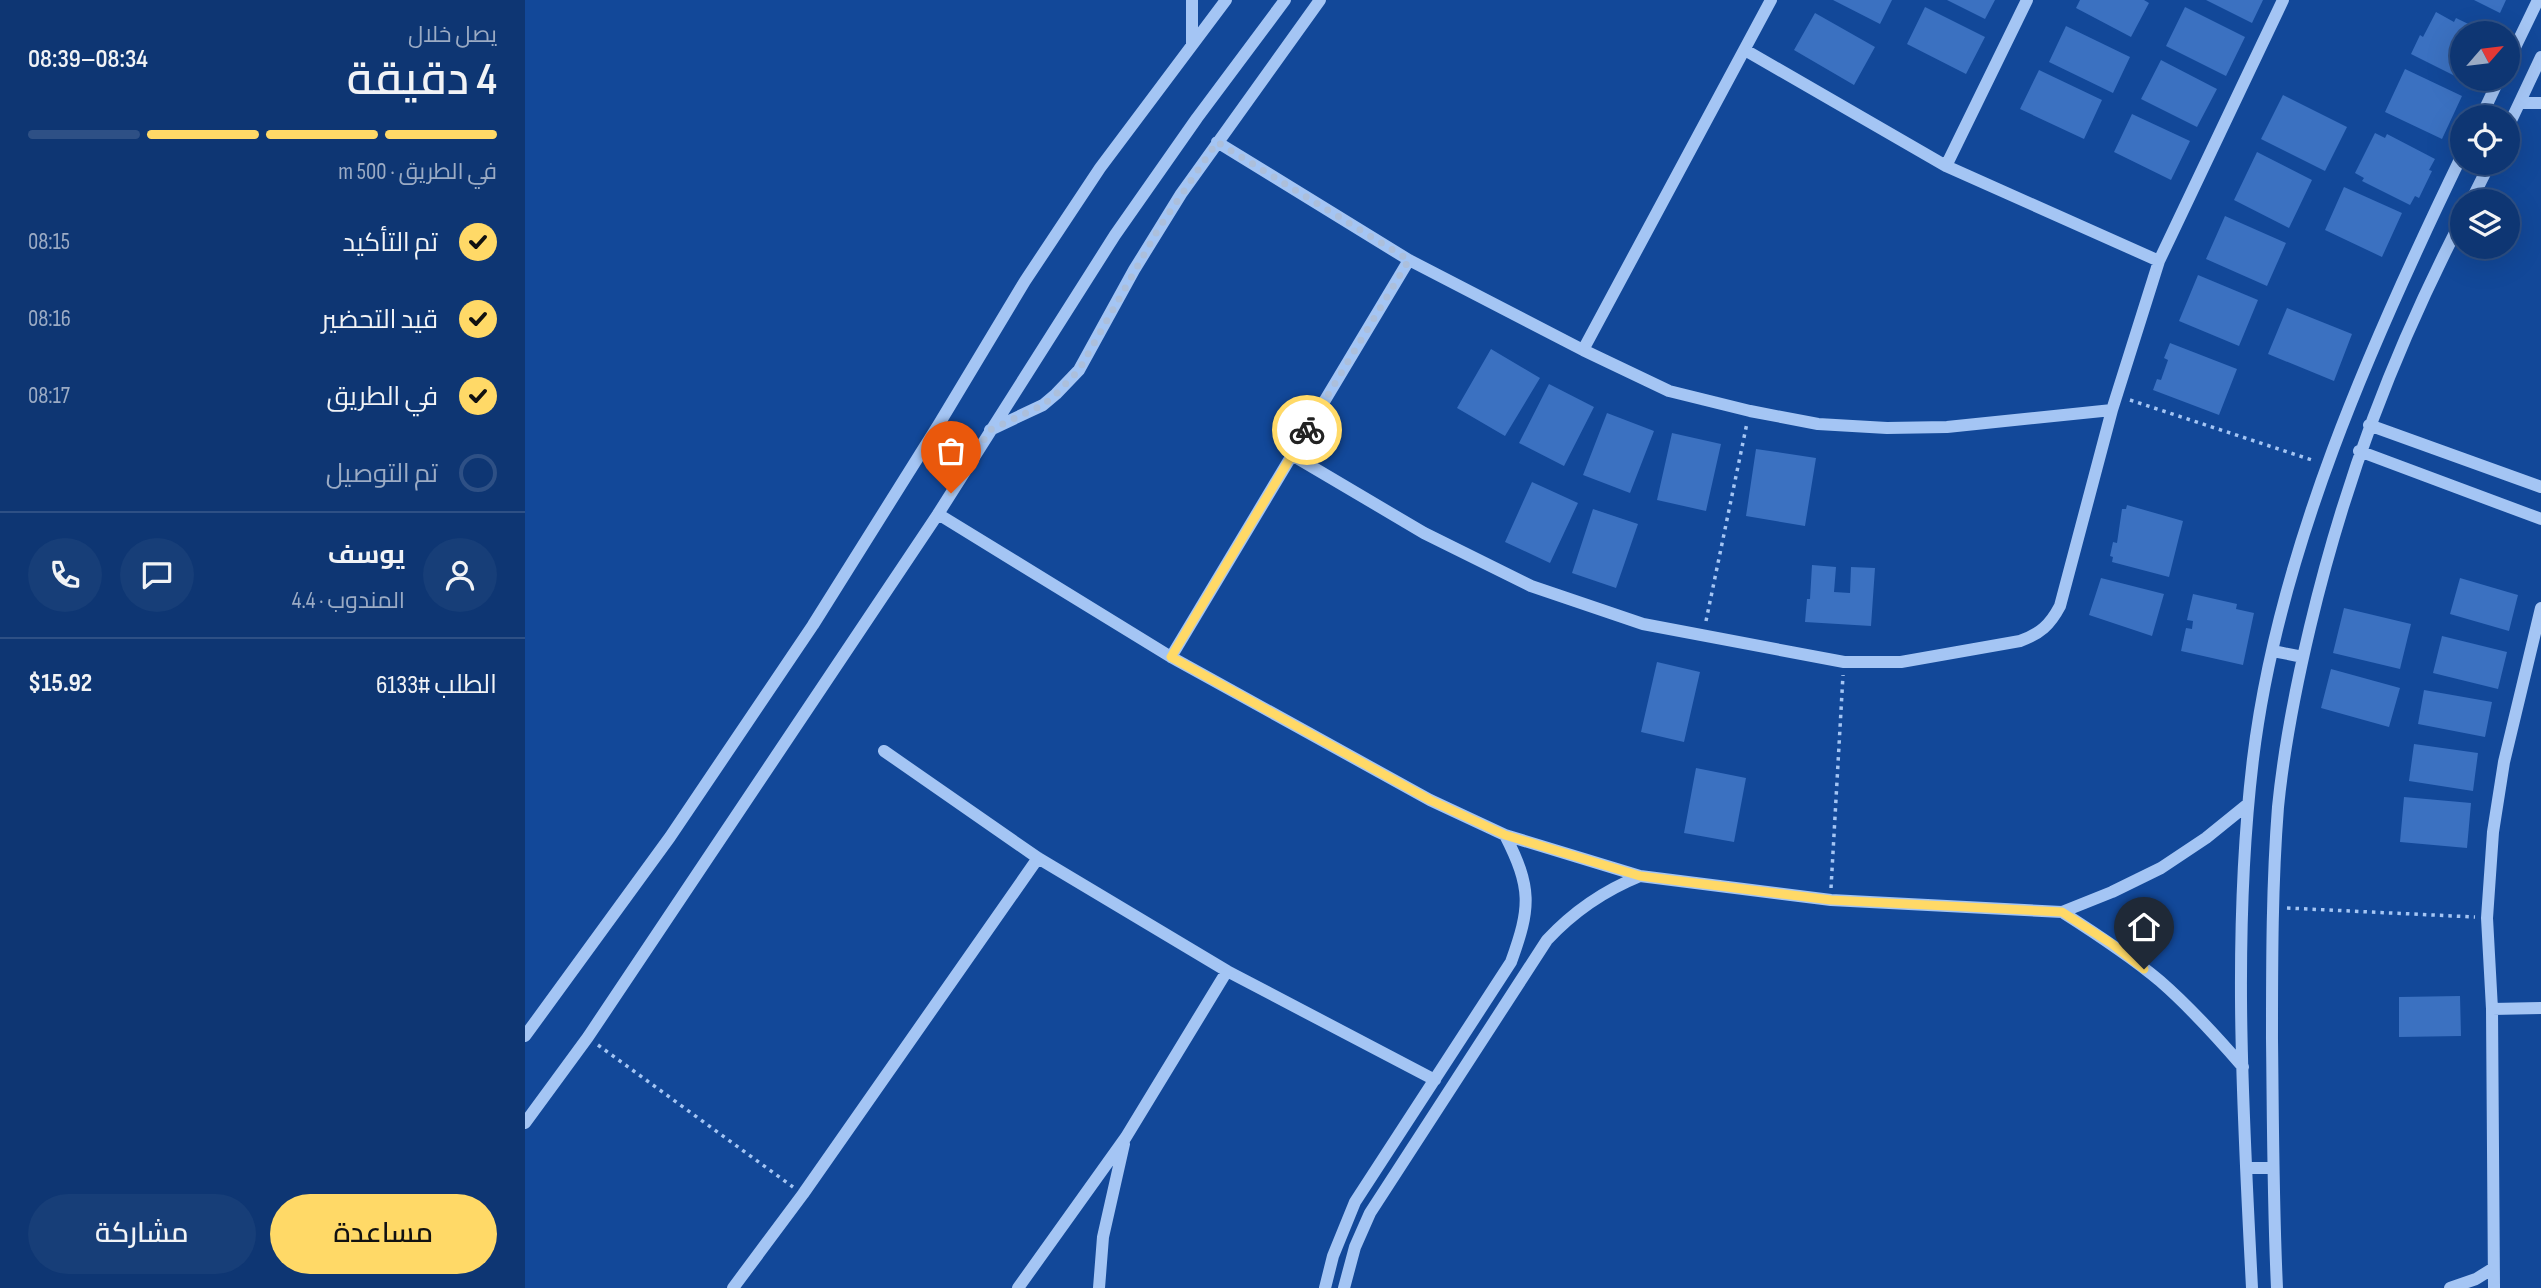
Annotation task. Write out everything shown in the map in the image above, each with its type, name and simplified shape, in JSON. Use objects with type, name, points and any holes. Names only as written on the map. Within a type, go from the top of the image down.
[{"type":"street","points":[[1192,0],[1192,45]]},
{"type":"street","points":[[525,1036],[670,837],[813,625],[1025,282],[1100,168],[1226,0]]},
{"type":"street","points":[[525,1123],[588,1037],[938,513],[1151,182],[1285,0]]},
{"type":"street","points":[[990,430],[1043,405],[1079,370],[1159,228],[1217,142],[1320,0]]},
{"type":"street","points":[[1583,349],[1771,0]]},
{"type":"street","points":[[1946,166],[2027,0]]},
{"type":"street","points":[[1292,455],[1424,533],[1531,586],[1643,624],[1844,662],[1901,662],[2033,637],[2046,628],[2060,606],[2116,396],[2159,261],[2283,0]]},
{"type":"street","points":[[2520,37],[2538,0]]},
{"type":"street","points":[[1745,50],[1946,166],[2159,261]]},
{"type":"street","points":[[2540,60],[2520,103],[2541,103]]},
{"type":"street","points":[[1217,142],[1409,260],[1669,391],[1818,424],[1899,428],[1947,427],[2112,410]]},
{"type":"street","points":[[2252,1288],[2243,1067],[2242,887],[2253,756],[2273,650],[2327,465],[2394,299],[2453,175]]},
{"type":"street","points":[[2280,1285],[2273,1168],[2272,907],[2279,804],[2303,657],[2333,536],[2369,425],[2417,308],[2450,243]]},
{"type":"street","points":[[1171,657],[1409,260]]},
{"type":"street","points":[[2369,425],[2541,487]]},
{"type":"street","points":[[2359,451],[2541,519]]},
{"type":"street","points":[[938,513],[1171,657],[1430,800],[1505,835],[1640,876],[1831,900],[2062,912],[2161,868],[2206,838],[2248,804]]},
{"type":"street","points":[[2494,1288],[2492,1009],[2487,918],[2493,832],[2504,762],[2541,608]]},
{"type":"street","points":[[2273,650],[2303,657]]},
{"type":"street","points":[[884,751],[1038,858],[1227,971],[1435,1080]]},
{"type":"street","points":[[1325,1288],[1333,1256],[1355,1202],[1511,962],[1523,930],[1527,898],[1523,876],[1505,835]]},
{"type":"street","points":[[733,1288],[803,1194],[1038,858]]},
{"type":"street","points":[[1345,1288],[1355,1247],[1370,1213],[1547,940],[1566,919],[1605,892],[1640,876]]},
{"type":"street","points":[[2062,912],[2112,944],[2160,981],[2203,1022],[2243,1067]]},
{"type":"street","points":[[1511,962],[1525,971]]},
{"type":"street","points":[[1018,1288],[1126,1137],[1227,971]]},
{"type":"street","points":[[2492,1009],[2541,1008]]},
{"type":"street","points":[[1100,1288],[1103,1237],[1126,1137]]},
{"type":"street","points":[[2246,1168],[2273,1168]]},
{"type":"street","points":[[2450,1288],[2476,1279],[2492,1269]]},
{"type":"path","points":[[2116,396],[2327,465]]},
{"type":"path","points":[[1703,636],[1750,411]]},
{"type":"path","points":[[1831,900],[1844,662]]},
{"type":"path","points":[[2272,907],[2487,918]]},
{"type":"path","points":[[588,1037],[803,1194]]},
{"type":"building","points":[[1833,0],[1892,0],[1880,24]]},
{"type":"building","points":[[1947,0],[1995,0],[1985,19]]},
{"type":"building","points":[[2080,0],[2144,0],[2149,3],[2131,37],[2076,8]]},
{"type":"building","points":[[2206,0],[2263,0],[2252,23]]},
{"type":"building","points":[[2474,0],[2506,0],[2500,13]]},
{"type":"building","points":[[1925,7],[1985,37],[1966,74],[1907,44]]},
{"type":"building","points":[[2185,7],[2245,37],[2226,76],[2166,46]]},
{"type":"building","points":[[2436,12],[2452,21],[2450,21],[2450,74],[2411,54],[2420,35],[2423,37]]},
{"type":"building","points":[[1815,13],[1875,47],[1854,85],[1794,50]]},
{"type":"building","points":[[2066,26],[2130,57],[2113,93],[2049,62]]},
{"type":"building","points":[[2161,60],[2217,89],[2197,127],[2141,99]]},
{"type":"building","points":[[2405,69],[2462,96],[2458,105],[2450,105],[2450,122],[2442,139],[2385,112]]},
{"type":"building","points":[[2039,70],[2102,100],[2084,139],[2020,109]]},
{"type":"building","points":[[2283,95],[2347,127],[2325,171],[2261,139]]},
{"type":"building","points":[[2132,114],[2190,141],[2171,180],[2114,152]]},
{"type":"building","points":[[2375,133],[2385,138],[2387,134],[2435,159],[2419,198],[2415,196],[2410,205],[2362,181],[2364,178],[2355,173]]},
{"type":"building","points":[[2257,152],[2312,180],[2289,228],[2234,200]]},
{"type":"building","points":[[2344,187],[2402,213],[2382,257],[2325,230]]},
{"type":"building","points":[[2225,216],[2286,243],[2267,286],[2206,259]]},
{"type":"building","points":[[2198,275],[2258,300],[2239,346],[2179,321]]},
{"type":"building","points":[[2287,308],[2352,334],[2334,381],[2268,354]]},
{"type":"building","points":[[2170,343],[2237,369],[2219,415],[2153,390],[2157,379],[2161,380],[2168,360],[2164,358]]},
{"type":"building","points":[[1491,349],[1540,378],[1505,436],[1457,408]]},
{"type":"building","points":[[1549,384],[1594,407],[1564,466],[1519,443]]},
{"type":"building","points":[[1607,413],[1654,431],[1630,493],[1583,475]]},
{"type":"building","points":[[1672,433],[1721,444],[1706,511],[1657,500]]},
{"type":"building","points":[[1756,449],[1816,458],[1805,526],[1746,516]]},
{"type":"building","points":[[1532,482],[1578,503],[1550,563],[1505,542]]},
{"type":"building","points":[[2127,505],[2183,521],[2169,577],[2112,562],[2113,557],[2110,556],[2113,542],[2117,543],[2122,509],[2126,509]]},
{"type":"building","points":[[1593,509],[1638,524],[1616,588],[1572,573]]},
{"type":"building","points":[[1812,565],[1836,567],[1834,592],[1850,593],[1851,567],[1875,568],[1871,626],[1805,622],[1807,599],[1810,599]]},
{"type":"building","points":[[2101,578],[2164,594],[2152,636],[2089,615]]},
{"type":"building","points":[[2460,578],[2518,595],[2509,631],[2450,614]]},
{"type":"building","points":[[2193,594],[2237,604],[2236,609],[2254,613],[2243,665],[2181,651],[2186,628],[2192,629],[2193,621],[2187,620]]},
{"type":"building","points":[[2344,608],[2411,624],[2400,669],[2333,653]]},
{"type":"building","points":[[2442,636],[2507,652],[2498,689],[2433,673]]},
{"type":"building","points":[[1657,662],[1700,672],[1684,742],[1641,732]]},
{"type":"building","points":[[2331,669],[2400,688],[2389,727],[2321,708]]},
{"type":"building","points":[[2424,690],[2492,702],[2485,737],[2418,724]]},
{"type":"building","points":[[2414,744],[2478,753],[2473,791],[2409,781]]},
{"type":"building","points":[[1696,768],[1746,778],[1734,842],[1684,833]]},
{"type":"building","points":[[2404,797],[2471,803],[2467,848],[2400,842]]},
{"type":"building","points":[[2460,996],[2461,1036],[2399,1037],[2399,997]]},
{"type":"way so far","points":[[951,493],[990,430],[1043,405],[1079,370],[1159,228],[1217,142],[1409,260],[1307,430]]},
{"type":"route","points":[[1307,430],[1171,657],[1430,800],[1505,835],[1640,876],[1831,900],[2062,912],[2112,944],[2144,969]]}]
